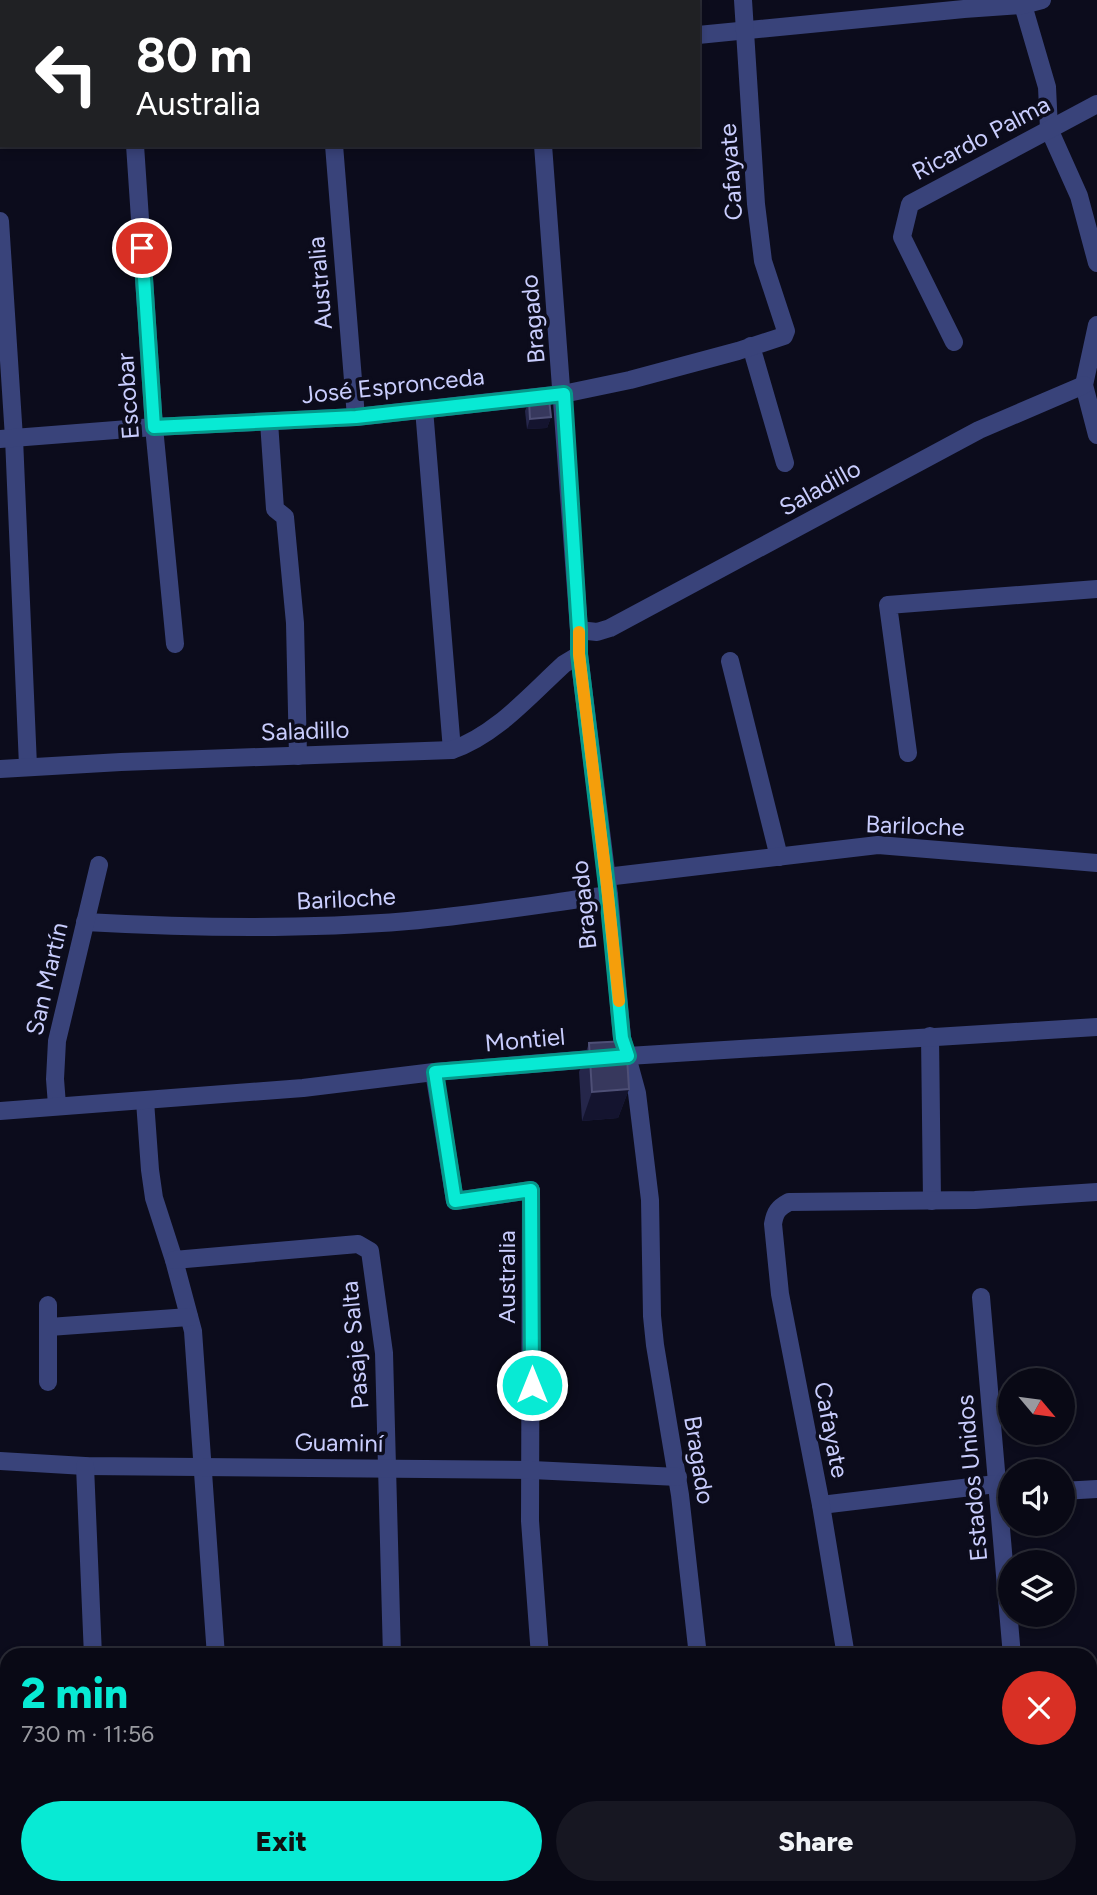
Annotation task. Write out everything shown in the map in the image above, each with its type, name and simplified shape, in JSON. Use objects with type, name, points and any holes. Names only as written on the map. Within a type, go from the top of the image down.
[{"type":"street","name":"Cafayate","points":[[743,0],[756,204],[763,261],[786,331],[784,336]]},
{"type":"street","points":[[700,35],[747,32],[963,4],[1023,5],[1042,0]]},
{"type":"street","points":[[1023,5],[1047,87],[1049,129],[1079,196],[1097,263]]},
{"type":"street","name":"Ricardo Palma","points":[[954,342],[902,237],[910,204],[1097,104]]},
{"type":"street","name":"Escobar","points":[[135,147],[154,427],[174,643]]},
{"type":"street","name":"Australia","points":[[334,147],[356,417]]},
{"type":"street","name":"Bragado","points":[[543,147],[564,394],[579,654],[622,1038],[637,1093],[650,1200],[654,1345],[678,1477],[697,1648]]},
{"type":"street","points":[[0,221],[7,439],[28,766]]},
{"type":"street","points":[[1097,325],[1084,385],[1097,435]]},
{"type":"street","name":"José Espronceda","points":[[7,439],[154,427],[356,417],[564,394],[629,380],[784,336]]},
{"type":"street","points":[[751,346],[785,463]]},
{"type":"street","name":"Saladillo","points":[[579,630],[597,632],[610,628],[979,429],[1084,385]]},
{"type":"street","points":[[424,409],[452,750]]},
{"type":"street","points":[[269,422],[275,509],[285,517],[295,623],[298,756]]},
{"type":"street","points":[[908,753],[888,605],[1097,589]]},
{"type":"street","name":"Saladillo","points":[[0,769],[452,750],[472,743],[488,733],[564,663],[579,654]]},
{"type":"street","points":[[730,661],[779,858]]},
{"type":"street","name":"Bariloche","points":[[85,922],[253,928],[410,921],[779,858],[878,845],[1097,863]]},
{"type":"street","name":"San Martín","points":[[57,1105],[57,1041],[99,865]]},
{"type":"street","name":"Montiel","points":[[0,1111],[303,1088],[435,1072],[628,1056],[1097,1027]]},
{"type":"street","points":[[930,1036],[932,1201],[1097,1192]]},
{"type":"street","name":"Australia","points":[[435,1072],[455,1201],[531,1190],[530,1521],[539,1648]]},
{"type":"street","points":[[145,1101],[149,1170],[154,1198],[193,1331],[215,1648]]},
{"type":"street","name":"Cafayate","points":[[845,1648],[821,1505],[780,1294],[772,1223],[774,1213],[789,1202],[932,1201]]},
{"type":"street","name":"Pasaje Salta","points":[[174,1260],[358,1244],[370,1251],[384,1353],[393,1648]]},
{"type":"street","name":"Estados Unidos","points":[[981,1297],[998,1462]]},
{"type":"street","points":[[48,1305],[48,1382]]},
{"type":"street","points":[[48,1328],[189,1317]]},
{"type":"street","name":"Guaminí","points":[[0,1461],[85,1465],[532,1469],[678,1477]]},
{"type":"street","points":[[85,1465],[93,1648]]},
{"type":"street","points":[[1075,1490],[1097,1489]]},
{"type":"street","points":[[821,1505],[998,1491]]},
{"type":"street","name":"Estados Unidos","points":[[1004,1536],[1011,1648]]},
{"type":"building","points":[[549,399],[551,417],[530,419],[529,401]]},
{"type":"building","points":[[626,1041],[629,1089],[592,1092],[589,1043]]},
{"type":"slow traffic","points":[[579,632],[579,654],[619,1001]]},
{"type":"route","points":[[142,248],[154,427],[356,417],[564,394],[579,654],[622,1038],[628,1056],[435,1072],[455,1201],[531,1190],[532,1385]]}]
